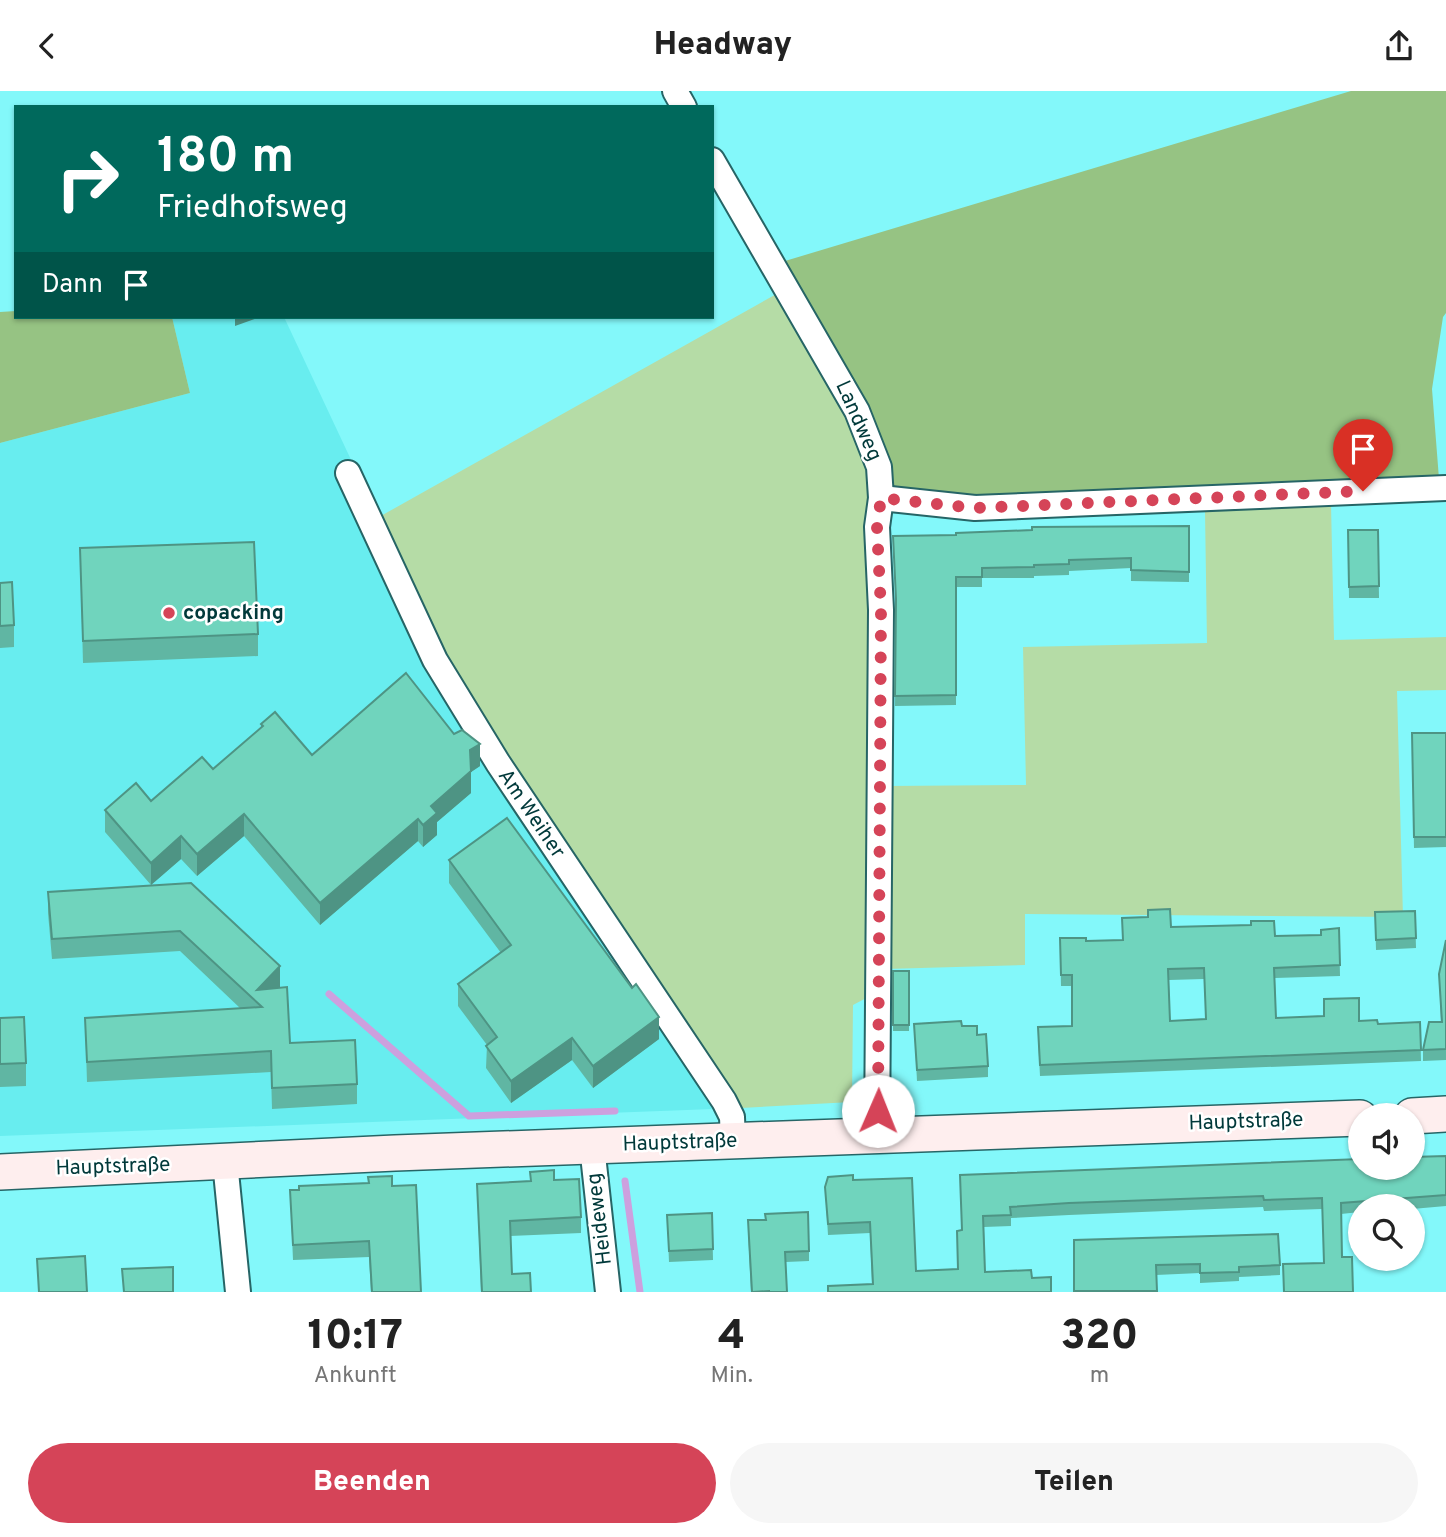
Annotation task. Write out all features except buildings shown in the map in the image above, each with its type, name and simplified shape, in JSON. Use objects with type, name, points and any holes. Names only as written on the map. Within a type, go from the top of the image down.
[{"type":"main road","points":[[1425,1115],[1446,1114]]},
{"type":"main road","name":"Hauptstraße","points":[[0,1172],[592,1146],[1348,1118]]},
{"type":"street","name":"Landweg","points":[[714,163],[857,411],[879,467],[881,498],[877,527],[881,610],[877,1136]]},
{"type":"street","name":"Am Weiher","points":[[348,473],[435,660],[498,764],[724,1101],[732,1117],[733,1141]]},
{"type":"street","points":[[881,498],[975,508],[1446,488]]},
{"type":"street","name":"Heideweg","points":[[592,1146],[608,1292]]},
{"type":"street","points":[[225,1162],[238,1292]]},
{"type":"shaded area","points":[[172,319],[285,319],[422,611],[740,1108],[0,1136],[0,443],[190,393]]},
{"type":"green space","points":[[1351,91],[1446,91],[1446,313],[1443,317],[1432,389],[1439,479],[975,505],[883,496],[783,276],[785,261]]},
{"type":"green space","points":[[780,292],[879,467],[872,995],[853,1005],[852,1102],[741,1108],[458,684],[379,517]]},
{"type":"green space","points":[[14,311],[14,319],[172,319],[190,393],[0,443],[0,312]]},
{"type":"green space","points":[[1331,504],[1334,640],[1446,637],[1446,690],[1397,691],[1403,917],[1025,914],[1025,965],[885,969],[886,786],[1026,785],[1023,647],[1207,643],[1205,511]]},
{"type":"waterway","points":[[329,994],[469,1116],[615,1111]]},
{"type":"waterway","points":[[625,1181],[640,1292]]},
{"type":"place","name":"copacking","points":[[169,613]]},
{"type":"route","points":[[878,1111],[881,610],[877,527],[881,498],[975,508],[1363,491]]}]
